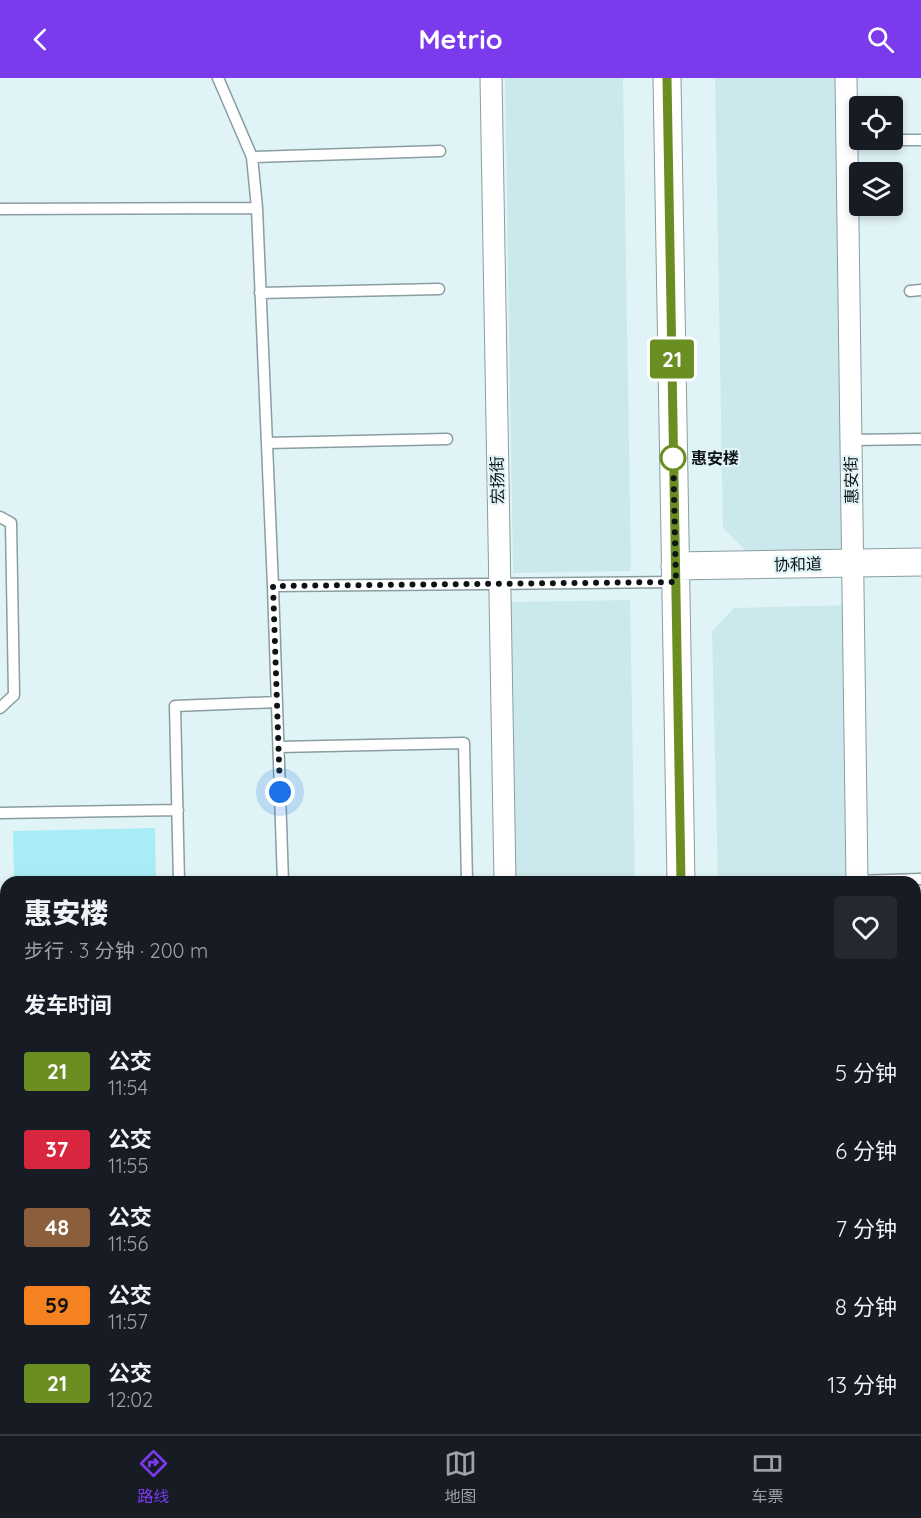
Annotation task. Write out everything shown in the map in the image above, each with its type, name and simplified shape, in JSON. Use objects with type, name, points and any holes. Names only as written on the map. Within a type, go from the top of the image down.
[{"type":"street","name":"宏扬街","points":[[491,78],[505,876]]},
{"type":"street","points":[[667,78],[681,876]]},
{"type":"street","name":"惠安街","points":[[846,78],[857,876]]},
{"type":"street","name":"协和道","points":[[675,574],[852,563],[921,562]]},
{"type":"lane","points":[[218,78],[252,158],[257,208],[283,876]]},
{"type":"lane","points":[[847,140],[921,140]]},
{"type":"lane","points":[[252,158],[440,151]]},
{"type":"lane","points":[[0,209],[257,208]]},
{"type":"lane","points":[[260,293],[439,289]]},
{"type":"lane","points":[[267,443],[447,439]]},
{"type":"lane","points":[[850,440],[921,439]]},
{"type":"lane","points":[[0,517],[11,523],[15,695],[0,708]]},
{"type":"lane","points":[[273,586],[499,584],[675,574]]},
{"type":"lane","points":[[179,876],[175,706],[277,702]]},
{"type":"lane","points":[[279,747],[464,743],[467,876]]},
{"type":"lane","points":[[0,813],[178,810]]},
{"type":"shaded area","points":[[505,78],[623,78],[631,571],[513,573]]},
{"type":"shaded area","points":[[715,78],[839,78],[851,558],[755,560],[723,528]]},
{"type":"shaded area","points":[[630,600],[635,876],[514,876],[509,602]]},
{"type":"shaded area","points":[[851,605],[858,876],[718,876],[712,631],[734,608]]},
{"type":"shaded area","points":[[155,828],[156,876],[14,876],[13,831]]},
{"type":"bus line","name":"21","points":[[667,78],[681,876]]},
{"type":"place","name":"惠安楼","points":[[673,458]]},
{"type":"route","points":[[280,792],[273,586],[676,582],[673,450],[673,458]]}]
